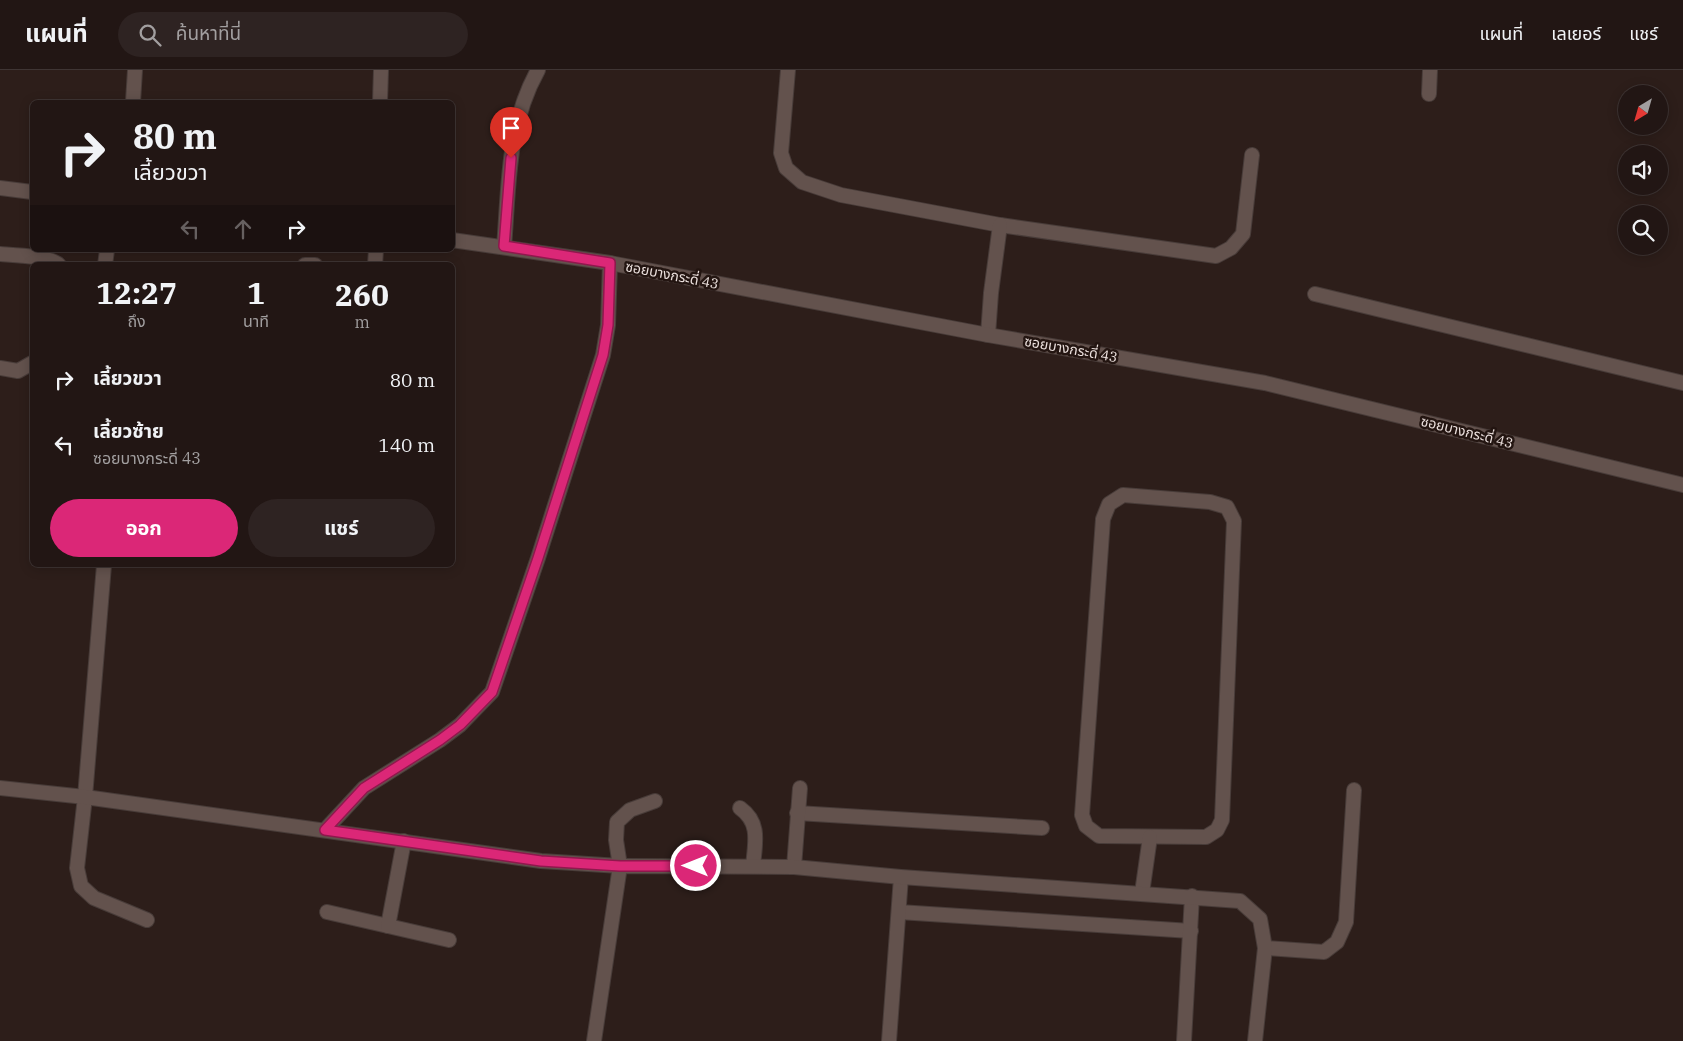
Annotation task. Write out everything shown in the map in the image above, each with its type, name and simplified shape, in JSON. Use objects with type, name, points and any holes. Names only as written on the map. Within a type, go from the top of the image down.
[{"type":"street","points":[[133,100],[135,70]]},
{"type":"street","points":[[380,100],[381,70]]},
{"type":"street","points":[[504,246],[512,140],[522,102],[538,70]]},
{"type":"street","points":[[788,70],[781,153],[786,168],[802,182],[841,195],[1000,225],[1216,256],[1231,248],[1242,234],[1252,155]]},
{"type":"street","points":[[1429,94],[1430,70]]},
{"type":"street","points":[[0,188],[30,192]]},
{"type":"street","points":[[988,335],[991,293],[1000,225]]},
{"type":"street","name":"ซอยบางกระดี่ 43","points":[[455,240],[610,263],[988,335],[1265,383],[1683,485]]},
{"type":"street","points":[[0,254],[40,258],[56,262]]},
{"type":"street","points":[[325,830],[364,788],[440,740],[460,725],[492,692],[538,558],[603,355],[608,325],[610,263]]},
{"type":"street","points":[[1315,294],[1683,383]]},
{"type":"street","points":[[0,368],[18,371],[30,364]]},
{"type":"street","points":[[1124,495],[1210,502],[1227,507],[1234,521],[1222,820],[1217,830],[1206,837],[1150,837],[1099,836],[1086,826],[1082,815],[1103,519],[1109,504],[1124,495]]},
{"type":"street","points":[[104,567],[85,797],[77,868],[81,886],[94,898],[147,920]]},
{"type":"street","points":[[0,788],[85,797],[541,861],[620,866],[794,867],[900,877],[1192,896],[1240,901],[1260,919],[1265,948],[1255,1041]]},
{"type":"street","points":[[794,867],[800,788]]},
{"type":"street","points":[[1265,948],[1324,952],[1337,942],[1346,922],[1354,790]]},
{"type":"street","points":[[594,1041],[620,866],[616,840],[617,822],[630,810],[655,801]]},
{"type":"street","points":[[740,808],[750,816],[756,832],[753,866]]},
{"type":"street","points":[[798,813],[1042,828]]},
{"type":"street","points":[[1142,893],[1150,837]]},
{"type":"street","points":[[388,926],[404,841]]},
{"type":"street","points":[[889,1041],[900,877]]},
{"type":"street","points":[[1184,1041],[1192,896]]},
{"type":"street","points":[[327,912],[449,940]]},
{"type":"street","points":[[899,912],[1191,931]]},
{"type":"route","points":[[511,158],[504,246],[610,263],[608,325],[603,355],[538,558],[492,692],[460,725],[440,740],[364,788],[325,830],[541,861],[620,866],[696,866]]}]
